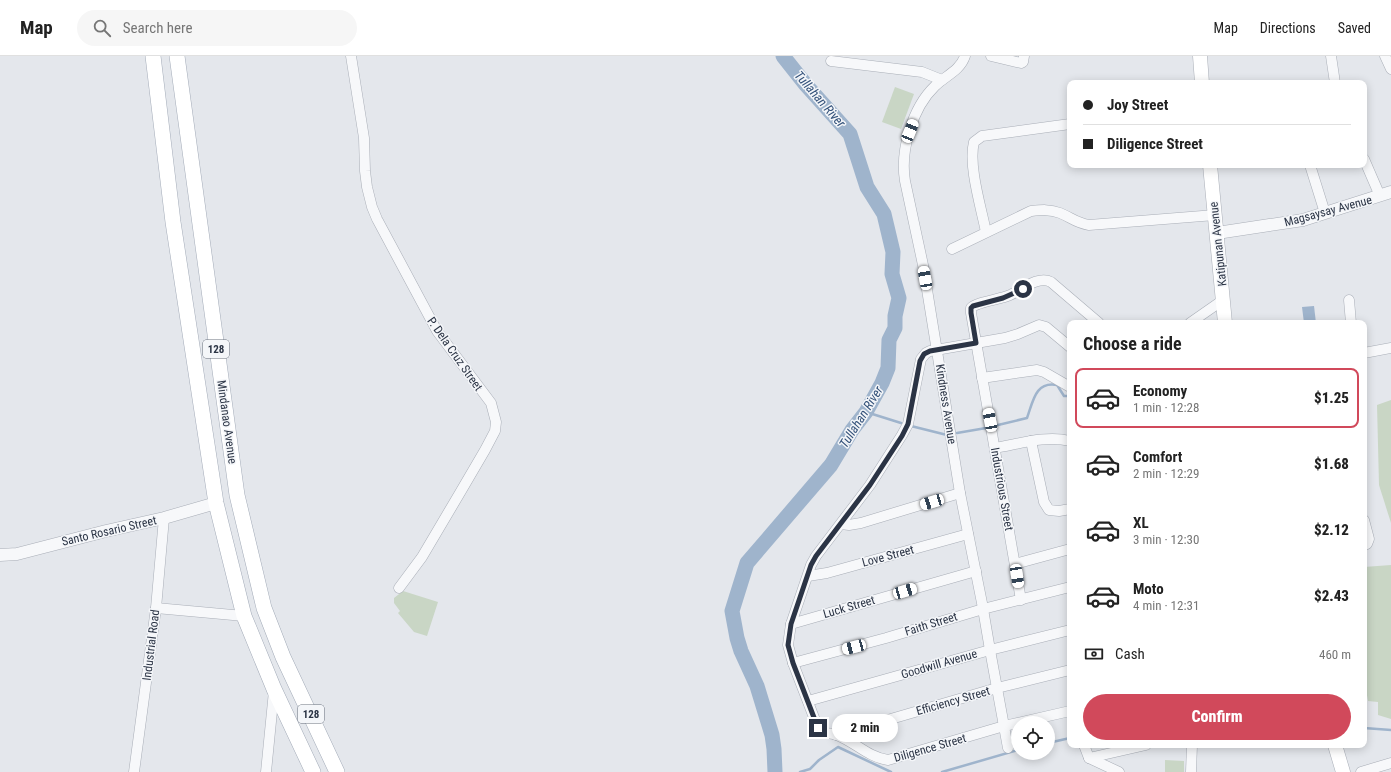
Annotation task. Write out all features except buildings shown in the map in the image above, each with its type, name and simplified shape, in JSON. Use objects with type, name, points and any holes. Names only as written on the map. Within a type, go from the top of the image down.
[{"type":"main road","name":"Mindanao Avenue","points":[[153,56],[173,222],[216,503],[244,616],[274,689],[313,772]]},
{"type":"main road","name":"Mindanao Avenue","points":[[177,56],[207,285],[237,495],[264,608],[283,657],[337,772]]},
{"type":"main road","points":[[1200,56],[1202,80]]},
{"type":"main road","name":"Katipunan Avenue","points":[[1210,168],[1225,320]]},
{"type":"main road","points":[[184,289],[207,285]]},
{"type":"main road","points":[[1336,748],[1343,772]]},
{"type":"street","name":"P. Dela Cruz Street","points":[[351,56],[364,138],[367,187],[372,207],[437,331],[491,403],[496,422],[495,431],[492,437],[461,491],[422,557],[399,588]]},
{"type":"street","name":"Kindness Avenue","points":[[964,56],[960,66],[942,80],[926,97],[917,113],[906,141],[903,168],[923,265],[960,493],[976,570],[1008,748]]},
{"type":"street","points":[[991,56],[1022,63],[1024,56]]},
{"type":"street","points":[[1331,56],[1335,80]]},
{"type":"street","points":[[1385,56],[1391,69]]},
{"type":"street","points":[[831,61],[922,72],[942,80]]},
{"type":"street","points":[[986,232],[975,180],[972,150],[974,142],[982,136],[1067,124]]},
{"type":"street","points":[[1367,164],[1386,194]]},
{"type":"street","points":[[1311,168],[1325,214]]},
{"type":"street","name":"Magsaysay Avenue","points":[[1217,233],[1303,220],[1386,194]]},
{"type":"street","points":[[952,249],[1031,211],[1046,209],[1060,213],[1078,224],[1089,225],[1215,215]]},
{"type":"street","name":"Industrious Street","points":[[1021,600],[971,308],[976,304],[1011,295],[1038,281],[1043,280],[1051,282],[1095,320]]},
{"type":"street","points":[[1194,320],[1223,300]]},
{"type":"street","points":[[1349,300],[1351,320]]},
{"type":"street","name":"Diligence Street","points":[[1067,344],[1046,326],[1042,325],[1011,337],[926,353],[921,359],[908,424],[902,436],[870,485],[816,556],[811,565],[791,624],[788,645],[793,663],[818,728],[828,735],[836,735],[866,753],[881,759],[888,760],[1004,726],[1067,712]]},
{"type":"street","points":[[1367,352],[1391,348]]},
{"type":"street","points":[[982,378],[1038,370],[1067,385]]},
{"type":"street","points":[[995,448],[1031,441],[1056,439],[1067,441]]},
{"type":"street","points":[[1031,441],[1044,502],[1049,510],[1059,511],[1067,510]]},
{"type":"street","points":[[841,524],[849,525],[862,523],[960,493]]},
{"type":"street","name":"Santo Rosario Street","points":[[0,555],[17,554],[164,518],[216,503]]},
{"type":"street","name":"Industrial Road","points":[[134,772],[156,608],[164,518]]},
{"type":"street","name":"Love Street","points":[[808,576],[827,573],[968,534]]},
{"type":"street","points":[[1015,564],[1067,550]]},
{"type":"street","name":"Luck Street","points":[[791,624],[976,570]]},
{"type":"street","name":"Faith Street","points":[[793,663],[886,638],[983,609],[1067,588]]},
{"type":"street","points":[[156,608],[244,616]]},
{"type":"street","name":"Goodwill Avenue","points":[[808,700],[990,650],[1067,631]]},
{"type":"street","name":"Efficiency Street","points":[[836,735],[997,688],[1067,671]]},
{"type":"street","points":[[266,772],[274,689]]},
{"type":"street","points":[[1085,748],[1089,758],[1119,772]]},
{"type":"street","points":[[1089,758],[1133,748]]},
{"type":"street","points":[[1191,772],[1192,748]]},
{"type":"street","points":[[1361,772],[1391,764]]},
{"type":"green space","points":[[895,87],[914,94],[901,129],[882,122]]},
{"type":"green space","points":[[1391,400],[1391,523],[1379,485],[1377,405]]},
{"type":"green space","points":[[1391,565],[1391,719],[1378,715],[1378,702],[1368,701],[1367,695],[1367,567]]},
{"type":"green space","points":[[403,591],[438,602],[427,636],[414,632],[398,613],[400,611],[394,603],[394,598]]},
{"type":"green space","points":[[1165,760],[1184,761],[1184,772],[1165,772]]},
{"type":"water","points":[[1314,306],[1316,320],[1304,320],[1302,307]]},
{"type":"waterway","name":"Tullahan River","points":[[775,772],[772,735],[757,686],[741,651],[732,611],[747,563],[831,465],[852,430],[866,412],[882,383],[888,368],[889,340],[895,328],[895,316],[899,298],[892,274],[893,252],[884,214],[867,187],[850,134],[806,85],[783,56]]},
{"type":"waterway","points":[[998,425],[1027,418],[1033,399],[1039,389],[1044,386],[1057,385],[1064,396],[1067,396]]},
{"type":"waterway","points":[[866,412],[901,423]]},
{"type":"waterway","points":[[911,426],[947,435]]},
{"type":"waterway","points":[[957,433],[986,428]]},
{"type":"waterway","points":[[1367,728],[1391,730]]},
{"type":"waterway","points":[[1055,741],[1067,739]]},
{"type":"waterway","points":[[800,772],[810,769],[819,760],[838,747],[891,772]]},
{"type":"waterway","points":[[942,772],[1011,752]]},
{"type":"route","points":[[818,728],[793,663],[788,645],[791,624],[811,565],[824,544],[870,485],[902,436],[908,424],[920,361],[923,356],[930,351],[976,343],[971,308],[976,304],[1003,298],[1023,289]]}]
